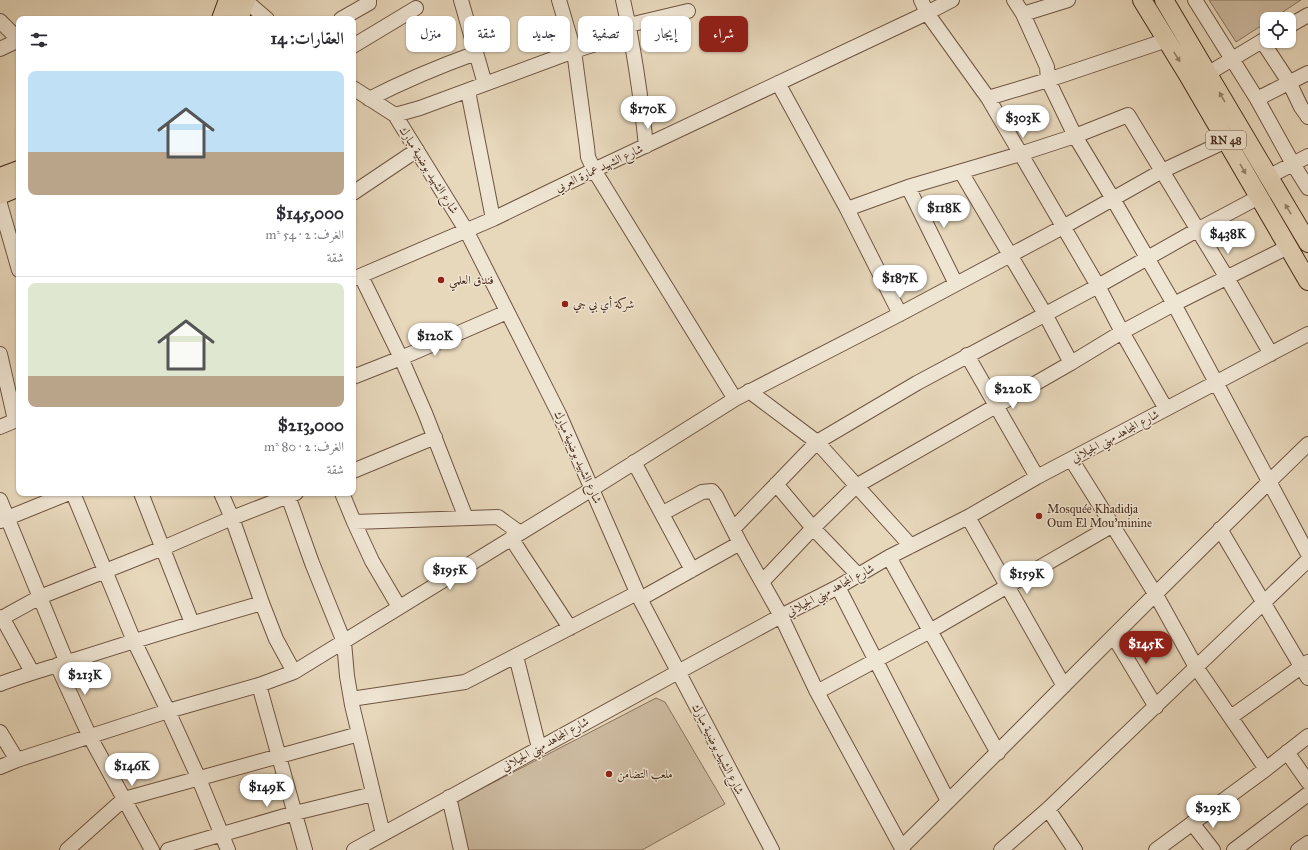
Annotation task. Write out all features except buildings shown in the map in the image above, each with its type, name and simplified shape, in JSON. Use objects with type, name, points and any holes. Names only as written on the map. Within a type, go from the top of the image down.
[{"type":"main road","points":[[223,16],[228,0]]},
{"type":"main road","points":[[240,16],[246,0]]},
{"type":"main road","name":"RN 48","points":[[1142,0],[1308,281]]},
{"type":"main road","name":"RN 48","points":[[1164,0],[1308,243]]},
{"type":"main road","points":[[0,177],[16,171]]},
{"type":"main road","points":[[0,195],[16,188]]},
{"type":"street","points":[[246,0],[264,16]]},
{"type":"street","points":[[346,16],[369,3],[369,0]]},
{"type":"street","points":[[461,0],[486,84]]},
{"type":"street","points":[[559,0],[574,51],[588,157],[594,170],[735,399]]},
{"type":"street","points":[[623,0],[626,16]]},
{"type":"street","points":[[921,0],[927,13],[988,98],[1098,286],[1122,332],[1166,409]]},
{"type":"street","name":"شارع الشهيد عمارة العربي","points":[[357,277],[493,219],[952,0]]},
{"type":"street","points":[[1014,0],[1023,14],[1048,67],[1048,80],[1075,136],[1114,199],[1174,304],[1308,554]]},
{"type":"street","points":[[1023,14],[1068,0]]},
{"type":"street","points":[[1196,0],[1257,99],[1308,188]]},
{"type":"street","points":[[356,44],[416,8]]},
{"type":"street","points":[[633,28],[688,11]]},
{"type":"street","points":[[1296,22],[1308,15]]},
{"type":"street","points":[[0,21],[16,37]]},
{"type":"street","points":[[988,98],[1048,80],[1166,40]]},
{"type":"street","points":[[0,50],[16,42]]},
{"type":"street","points":[[1192,83],[1260,42]]},
{"type":"street","points":[[1269,48],[1289,82],[1301,107],[1308,117]]},
{"type":"street","points":[[395,115],[468,91],[578,49]]},
{"type":"street","points":[[633,52],[646,146]]},
{"type":"street","points":[[369,99],[413,78],[476,53]]},
{"type":"street","points":[[1257,99],[1308,72]]},
{"type":"street","points":[[778,83],[847,209],[900,314]]},
{"type":"street","name":"شارع الشهيد بوضبية مبارك","points":[[356,90],[395,115],[466,230],[558,414],[639,596],[772,850]]},
{"type":"street","points":[[468,91],[493,219]]},
{"type":"street","points":[[847,209],[908,187],[1075,136],[1128,115],[1227,278],[1271,354]]},
{"type":"street","points":[[0,767],[17,760],[168,711],[259,685],[294,672],[749,391],[900,314],[1063,228],[1162,171],[1226,141]]},
{"type":"street","points":[[356,191],[417,150]]},
{"type":"street","points":[[1268,177],[1308,156]]},
{"type":"street","points":[[961,172],[1045,314],[1071,363]]},
{"type":"street","points":[[908,187],[956,284]]},
{"type":"street","points":[[732,529],[817,442],[917,383],[1098,286],[1259,197]]},
{"type":"street","points":[[0,204],[16,260]]},
{"type":"street","points":[[762,582],[813,528],[856,486],[1071,363],[1122,332],[1174,304],[1288,247]]},
{"type":"street","points":[[357,277],[401,358],[435,437],[466,518]]},
{"type":"street","points":[[356,375],[401,358],[507,312]]},
{"type":"street","name":"شارع المجاهد مهني الجيلاني","points":[[354,850],[781,616],[838,587],[889,557],[968,517],[1037,477],[1308,334]]},
{"type":"street","points":[[0,354],[4,385],[16,416]]},
{"type":"street","points":[[967,356],[1037,477]]},
{"type":"street","points":[[749,391],[817,442],[912,546]]},
{"type":"street","points":[[0,427],[16,419]]},
{"type":"street","points":[[356,470],[435,437]]},
{"type":"street","points":[[663,513],[702,492],[712,491],[716,496],[740,544],[781,616],[817,692],[903,848],[948,801],[1156,595],[1220,529],[1308,444]]},
{"type":"street","points":[[1071,459],[1156,595],[1196,667],[1266,769]]},
{"type":"street","points":[[634,462],[663,513],[692,570]]},
{"type":"street","points":[[776,484],[813,528],[858,576]]},
{"type":"street","points":[[4,520],[61,496]]},
{"type":"street","points":[[74,496],[134,641],[168,711],[228,850]]},
{"type":"street","points":[[142,496],[192,623]]},
{"type":"street","points":[[222,496],[232,518],[276,639],[294,672]]},
{"type":"street","points":[[32,672],[1,618],[40,597],[163,548],[286,496]]},
{"type":"street","points":[[292,496],[312,563],[344,642],[351,699],[383,834]]},
{"type":"street","points":[[343,496],[372,560],[399,607]]},
{"type":"street","points":[[0,500],[4,520],[40,597],[62,664],[90,737],[152,850]]},
{"type":"street","points":[[354,522],[498,517],[516,536],[570,628]]},
{"type":"street","points":[[968,517],[1064,686]]},
{"type":"street","points":[[817,692],[930,631],[1113,526]]},
{"type":"street","points":[[1220,529],[1263,603],[1306,669],[1231,717]]},
{"type":"street","points":[[351,699],[465,682],[570,628],[692,570],[740,544]]},
{"type":"street","points":[[889,557],[998,753]]},
{"type":"street","points":[[1001,850],[1048,809],[1156,707],[1308,560]]},
{"type":"street","points":[[838,587],[948,801]]},
{"type":"street","points":[[0,684],[32,672],[262,603]]},
{"type":"street","points":[[1114,637],[1156,707]]},
{"type":"street","points":[[516,656],[539,748]]},
{"type":"street","points":[[259,685],[305,850]]},
{"type":"street","points":[[0,732],[17,760]]},
{"type":"street","points":[[67,850],[124,799],[359,734]]},
{"type":"street","points":[[1156,850],[1308,736]]},
{"type":"street","points":[[1287,752],[1308,782]]},
{"type":"street","points":[[168,850],[295,813],[373,794]]},
{"type":"street","points":[[1234,850],[1308,794]]},
{"type":"street","points":[[449,797],[461,850]]},
{"type":"street","points":[[1048,809],[1075,850]]},
{"type":"street","points":[[1192,823],[1213,850]]},
{"type":"street","points":[[1298,850],[1308,843]]},
{"type":"shaded area","points":[[1209,0],[1301,0],[1283,12],[1260,12],[1260,27],[1236,42]]},
{"type":"shaded area","name":"ملعب التضامن","points":[[656,698],[665,702],[725,804],[642,850],[465,850],[454,803]]},
{"type":"place","name":"فندق العلمي","points":[[441,280]]},
{"type":"place","name":"شركة أي بي جي","points":[[565,304]]},
{"type":"place","name":"Mosquée Khadidja Oum El Mou'minine","points":[[1039,516]]},
{"type":"place","name":"ملعب التضامن","points":[[609,774]]}]
